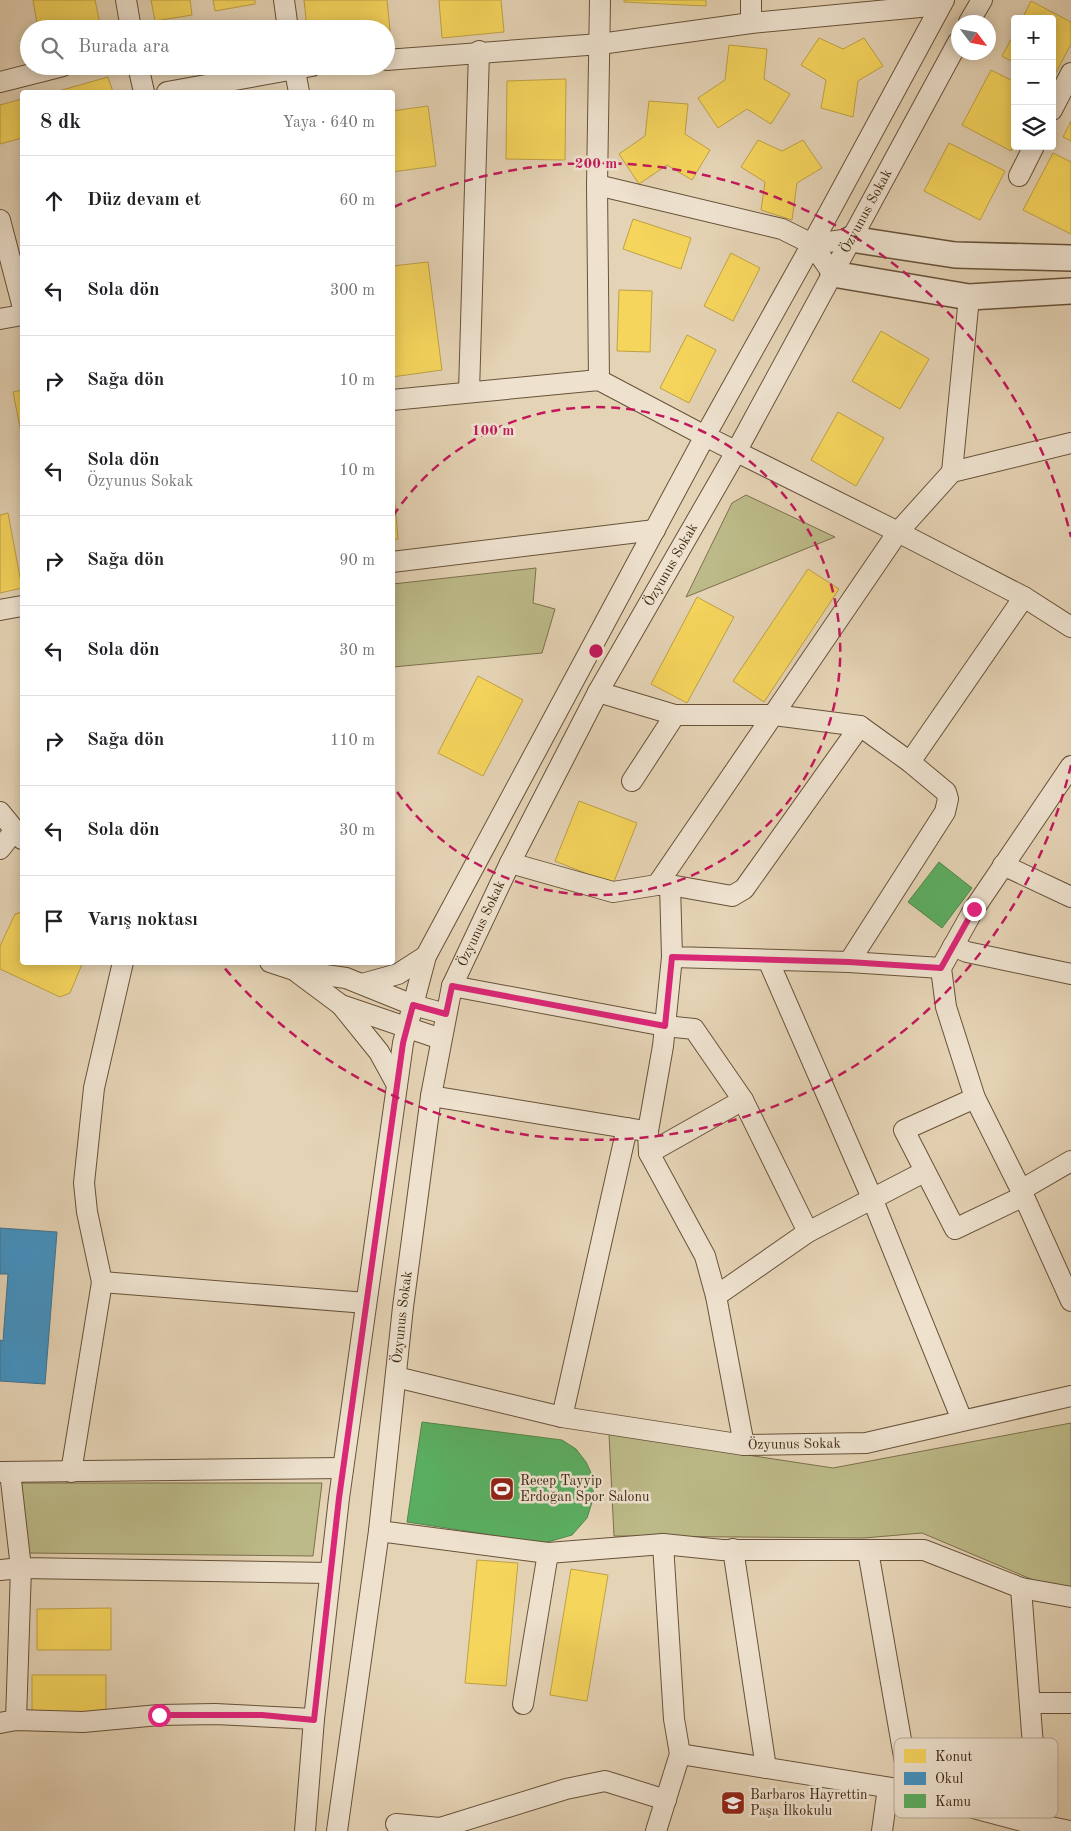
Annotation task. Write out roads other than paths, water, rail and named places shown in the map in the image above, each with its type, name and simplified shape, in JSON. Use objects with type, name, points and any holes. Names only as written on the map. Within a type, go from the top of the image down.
[{"type":"street","points":[[126,0],[129,20]]},
{"type":"street","points":[[284,0],[287,20]]},
{"type":"street","points":[[599,380],[596,185],[600,0]]},
{"type":"street","points":[[751,0],[751,23]]},
{"type":"street","points":[[973,15],[982,0]]},
{"type":"street","points":[[395,59],[478,51],[600,44],[751,23],[942,2]]},
{"type":"street","points":[[305,1831],[329,1573],[343,1468],[397,1085],[407,1027],[426,956],[705,436],[812,244],[942,2]]},
{"type":"street","points":[[469,392],[478,51]]},
{"type":"street","name":"Özyunus Sokak","points":[[951,55],[736,452],[598,692],[510,863],[452,986],[431,1096],[403,1307],[396,1376],[562,1418],[744,1446],[866,1443],[1071,1396]]},
{"type":"street","points":[[1055,105],[1071,73]]},
{"type":"street","points":[[0,82],[28,75]]},
{"type":"street","points":[[140,75],[144,90]]},
{"type":"street","points":[[178,90],[257,75]]},
{"type":"street","points":[[299,90],[300,75]]},
{"type":"street","points":[[1019,176],[1032,150]]},
{"type":"street","points":[[596,185],[782,228],[812,244],[834,274],[969,297],[1071,291]]},
{"type":"street","points":[[0,220],[20,296]]},
{"type":"street","points":[[812,244],[851,239],[955,255],[1071,258]]},
{"type":"street","points":[[952,472],[969,297]]},
{"type":"street","points":[[0,319],[20,315]]},
{"type":"street","points":[[395,400],[599,380],[736,452],[1024,597],[1071,627]]},
{"type":"street","points":[[744,1446],[716,1296],[706,1256],[649,1152],[648,1131],[665,1026],[672,957],[664,885],[774,715],[898,532],[952,472],[1071,443]]},
{"type":"street","points":[[395,562],[656,530]]},
{"type":"street","points":[[910,762],[1024,597]]},
{"type":"street","points":[[0,610],[20,606]]},
{"type":"street","points":[[598,692],[676,715],[774,715],[860,726],[910,762],[946,792],[948,799],[945,812],[849,962]]},
{"type":"street","points":[[632,781],[676,715]]},
{"type":"street","points":[[510,863],[613,892],[664,885],[732,896],[744,889],[860,726]]},
{"type":"street","points":[[1071,767],[1002,865],[941,968],[946,1007],[975,1098],[1023,1193],[1071,1301]]},
{"type":"street","points":[[0,812],[19,834],[0,850]]},
{"type":"street","points":[[1002,865],[1071,897]]},
{"type":"street","points":[[953,946],[967,952],[1071,974]]},
{"type":"street","points":[[362,984],[398,974],[426,956]]},
{"type":"street","points":[[672,957],[849,962],[941,968]]},
{"type":"street","points":[[768,960],[872,1198],[962,1420]]},
{"type":"street","points":[[71,1472],[102,1282],[87,1212],[84,1182],[94,1088],[123,965]]},
{"type":"street","points":[[294,968],[346,978],[413,1005],[446,1014]]},
{"type":"street","points":[[294,968],[341,1006],[379,1052],[397,1085]]},
{"type":"street","points":[[452,986],[665,1026],[694,1029],[743,1100],[808,1232]]},
{"type":"street","points":[[341,1006],[441,1039]]},
{"type":"street","points":[[431,1096],[648,1131]]},
{"type":"street","points":[[975,1098],[904,1130],[955,1229],[1023,1193],[1071,1161]]},
{"type":"street","points":[[649,1152],[743,1100]]},
{"type":"street","points":[[562,1418],[627,1128]]},
{"type":"street","points":[[716,1296],[808,1232],[924,1172]]},
{"type":"street","points":[[102,1282],[366,1303]]},
{"type":"street","points":[[337,1831],[379,1531],[396,1376]]},
{"type":"street","points":[[314,1720],[215,1714],[159,1715],[83,1722],[8,1722],[21,1568],[5,1472],[343,1468]]},
{"type":"street","points":[[379,1531],[548,1553],[663,1544],[733,1549],[924,1550],[1021,1588],[1071,1597]]},
{"type":"street","points":[[656,1831],[680,1754],[674,1719],[663,1544]]},
{"type":"street","points":[[733,1549],[766,1768]]},
{"type":"street","points":[[868,1551],[901,1738]]},
{"type":"street","points":[[523,1704],[548,1553]]},
{"type":"street","points":[[0,1570],[21,1568],[329,1573]]},
{"type":"street","points":[[1021,1588],[1032,1738]]},
{"type":"street","points":[[1030,1703],[1071,1703]]},
{"type":"street","points":[[680,1754],[894,1789]]},
{"type":"street","points":[[396,1824],[442,1830],[566,1789],[605,1781],[666,1800]]},
{"type":"street","points":[[882,1831],[888,1788]]},
{"type":"street","points":[[1011,1818],[1070,1831]]},
{"type":"street","points":[[1026,1822],[1027,1818]]},
{"type":"place","name":"Recep Tayyip Erdoğan Spor Salonu","points":[[502,1489]]},
{"type":"place","name":"Barbaros Hayrettin Paşa İlkokulu","points":[[733,1803]]}]
